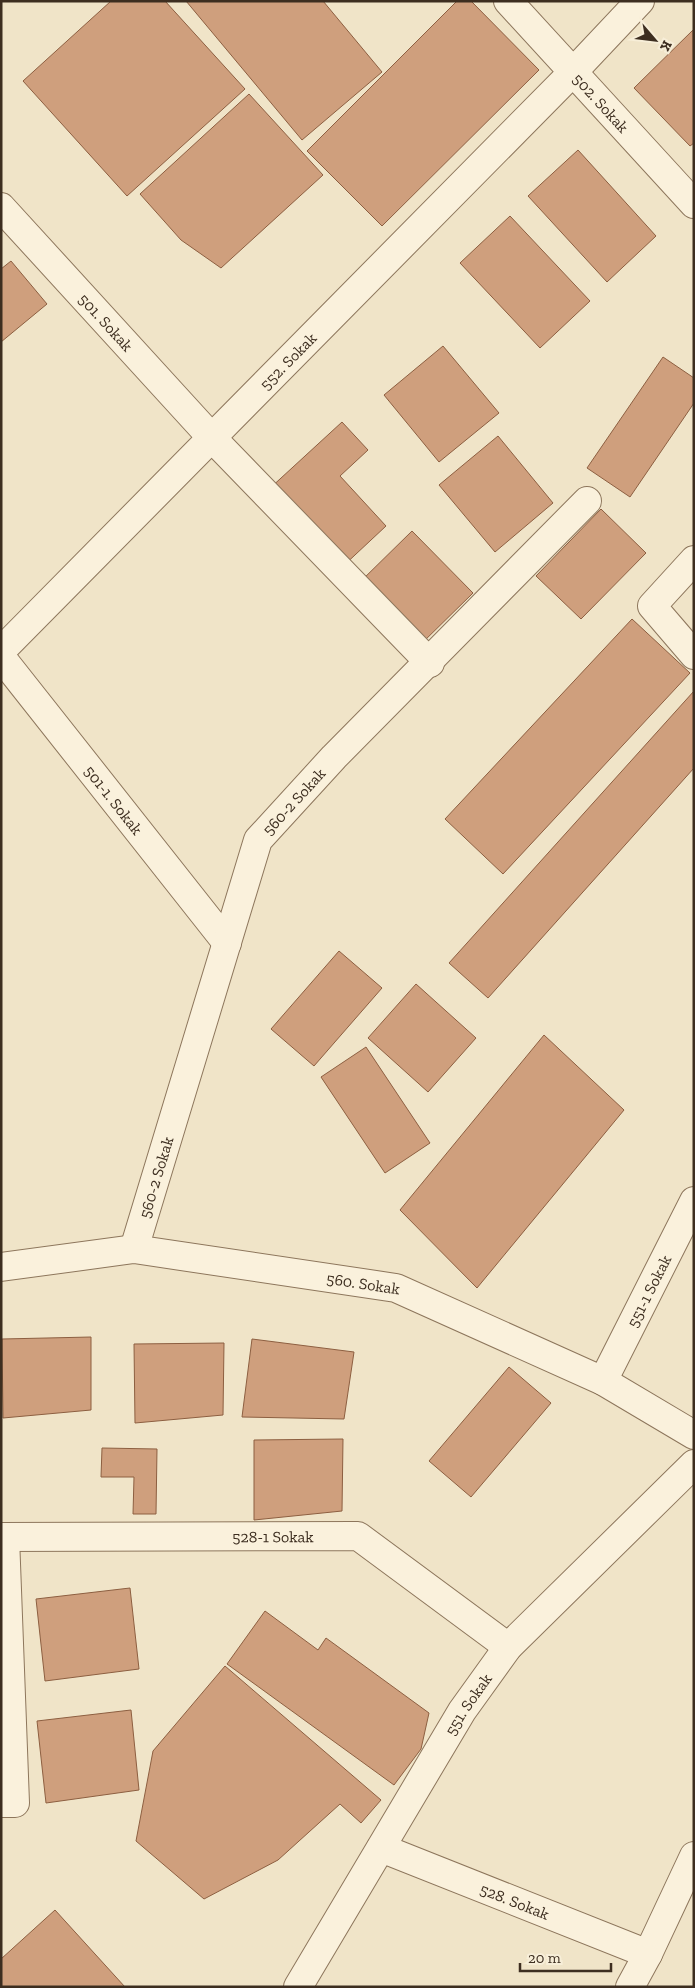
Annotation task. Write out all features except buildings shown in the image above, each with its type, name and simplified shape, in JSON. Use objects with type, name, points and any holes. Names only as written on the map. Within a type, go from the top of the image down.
[{"type":"street","name":"502. Sokak","points":[[508,1],[694,204]]},
{"type":"street","name":"552. Sokak","points":[[1,651],[573,72],[640,1]]},
{"type":"street","name":"501. Sokak","points":[[1,207],[212,438],[430,663]]},
{"type":"street","name":"560-2 Sokak","points":[[134,1248],[258,840],[334,757],[430,663],[587,501]]},
{"type":"street","points":[[694,560],[652,606],[694,654]]},
{"type":"street","name":"501-1. Sokak","points":[[1,657],[227,943]]},
{"type":"street","name":"551-1 Sokak","points":[[603,1380],[694,1201]]},
{"type":"street","name":"560. Sokak","points":[[1,1267],[134,1248],[396,1288],[603,1380],[694,1435]]},
{"type":"street","name":"551. Sokak","points":[[298,1987],[462,1711],[508,1647],[694,1464]]},
{"type":"street","name":"528-1 Sokak","points":[[3,1537],[358,1536],[508,1647]]},
{"type":"street","points":[[3,1537],[8,1803]]},
{"type":"street","name":"528. Sokak","points":[[381,1848],[648,1954]]},
{"type":"street","points":[[630,1987],[648,1954],[694,1856]]}]
